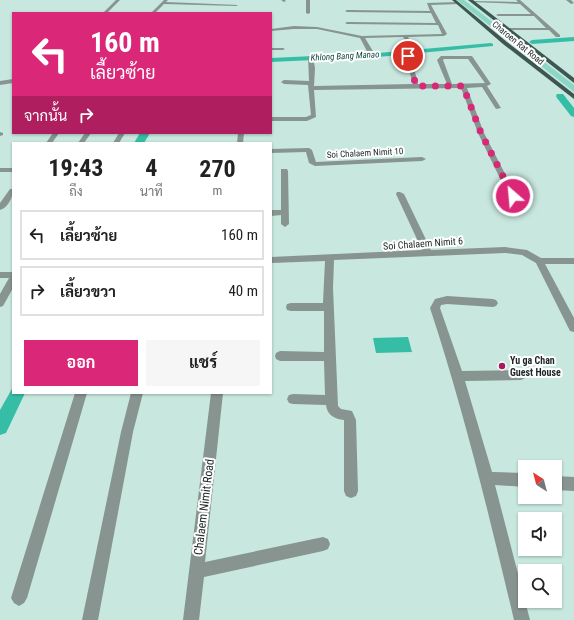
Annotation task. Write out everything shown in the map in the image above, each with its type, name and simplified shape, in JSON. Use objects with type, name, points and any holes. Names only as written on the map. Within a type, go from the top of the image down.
[{"type":"main road","name":"Charoen Rat Road","points":[[471,1],[574,82]]},
{"type":"main road","name":"Charoen Rat Road","points":[[456,2],[505,43],[574,97]]},
{"type":"street","points":[[106,12],[118,0]]},
{"type":"street","points":[[308,0],[308,13]]},
{"type":"street","points":[[568,0],[572,3]]},
{"type":"street","points":[[471,1],[520,1],[558,36]]},
{"type":"street","points":[[153,12],[164,2],[236,5]]},
{"type":"street","points":[[272,30],[287,28],[321,29],[362,37],[444,35],[445,34],[440,24],[428,4],[456,2]]},
{"type":"street","points":[[376,5],[382,23]]},
{"type":"street","points":[[347,11],[432,12]]},
{"type":"street","points":[[498,15],[534,15]]},
{"type":"street","points":[[347,23],[440,24]]},
{"type":"street","points":[[506,29],[550,29]]},
{"type":"street","points":[[405,36],[413,50]]},
{"type":"street","points":[[362,37],[371,53]]},
{"type":"street","points":[[272,49],[283,49]]},
{"type":"street","points":[[408,56],[416,86]]},
{"type":"street","points":[[284,82],[311,85],[416,86],[450,86],[463,86],[484,86],[488,83],[470,57],[444,57],[440,60],[450,86]]},
{"type":"street","points":[[272,119],[311,118],[314,116],[310,59]]},
{"type":"street","points":[[0,79],[12,81]]},
{"type":"street","points":[[0,83],[12,81]]},
{"type":"street","points":[[463,86],[481,133],[513,196]]},
{"type":"street","points":[[484,86],[498,108]]},
{"type":"street","name":"Soi Chalaem Nimit 10","points":[[272,151],[309,150],[311,151],[313,163],[315,164],[422,159]]},
{"type":"street","points":[[0,170],[12,170]]},
{"type":"street","points":[[284,172],[285,224]]},
{"type":"street","points":[[0,208],[12,192]]},
{"type":"street","points":[[400,194],[428,253]]},
{"type":"street","points":[[272,212],[285,212]]},
{"type":"street","name":"Soi Chalaem Nimit 6","points":[[272,260],[516,250],[524,252],[539,261],[574,261]]},
{"type":"street","points":[[330,258],[328,307],[331,400],[332,409],[338,414],[348,415],[350,420],[351,492]]},
{"type":"street","points":[[539,261],[574,328]]},
{"type":"street","points":[[0,275],[12,275]]},
{"type":"street","points":[[0,303],[12,282]]},
{"type":"street","points":[[493,303],[447,300],[438,302],[435,308],[458,376],[487,478],[522,620]]},
{"type":"street","points":[[291,307],[328,307]]},
{"type":"street","points":[[280,356],[329,357]]},
{"type":"street","points":[[458,376],[521,375]]},
{"type":"street","points":[[19,598],[81,394]]},
{"type":"street","points":[[90,620],[127,432],[137,394]]},
{"type":"street","name":"Chalaem Nimit Road","points":[[191,620],[217,394]]},
{"type":"street","points":[[293,399],[331,400]]},
{"type":"street","points":[[487,478],[518,480]]},
{"type":"street","points":[[562,483],[574,484]]},
{"type":"street","points":[[196,571],[323,544]]},
{"type":"shaded area","points":[[457,0],[464,0],[574,85],[574,92]]},
{"type":"shaded area","points":[[408,337],[412,352],[376,353],[373,338]]},
{"type":"waterway","name":"Khlong Bang Manao","points":[[532,42],[574,39]]},
{"type":"waterway","name":"Khlong Bang Manao","points":[[272,60],[378,55],[491,45]]},
{"type":"waterway","points":[[560,96],[574,114]]},
{"type":"waterway","points":[[140,142],[144,134]]},
{"type":"waterway","points":[[0,427],[16,394]]},
{"type":"place","name":"Yu ga Chan Guest House","points":[[502,366]]},
{"type":"route","points":[[408,56],[416,86],[463,86],[481,133],[513,196]]}]
